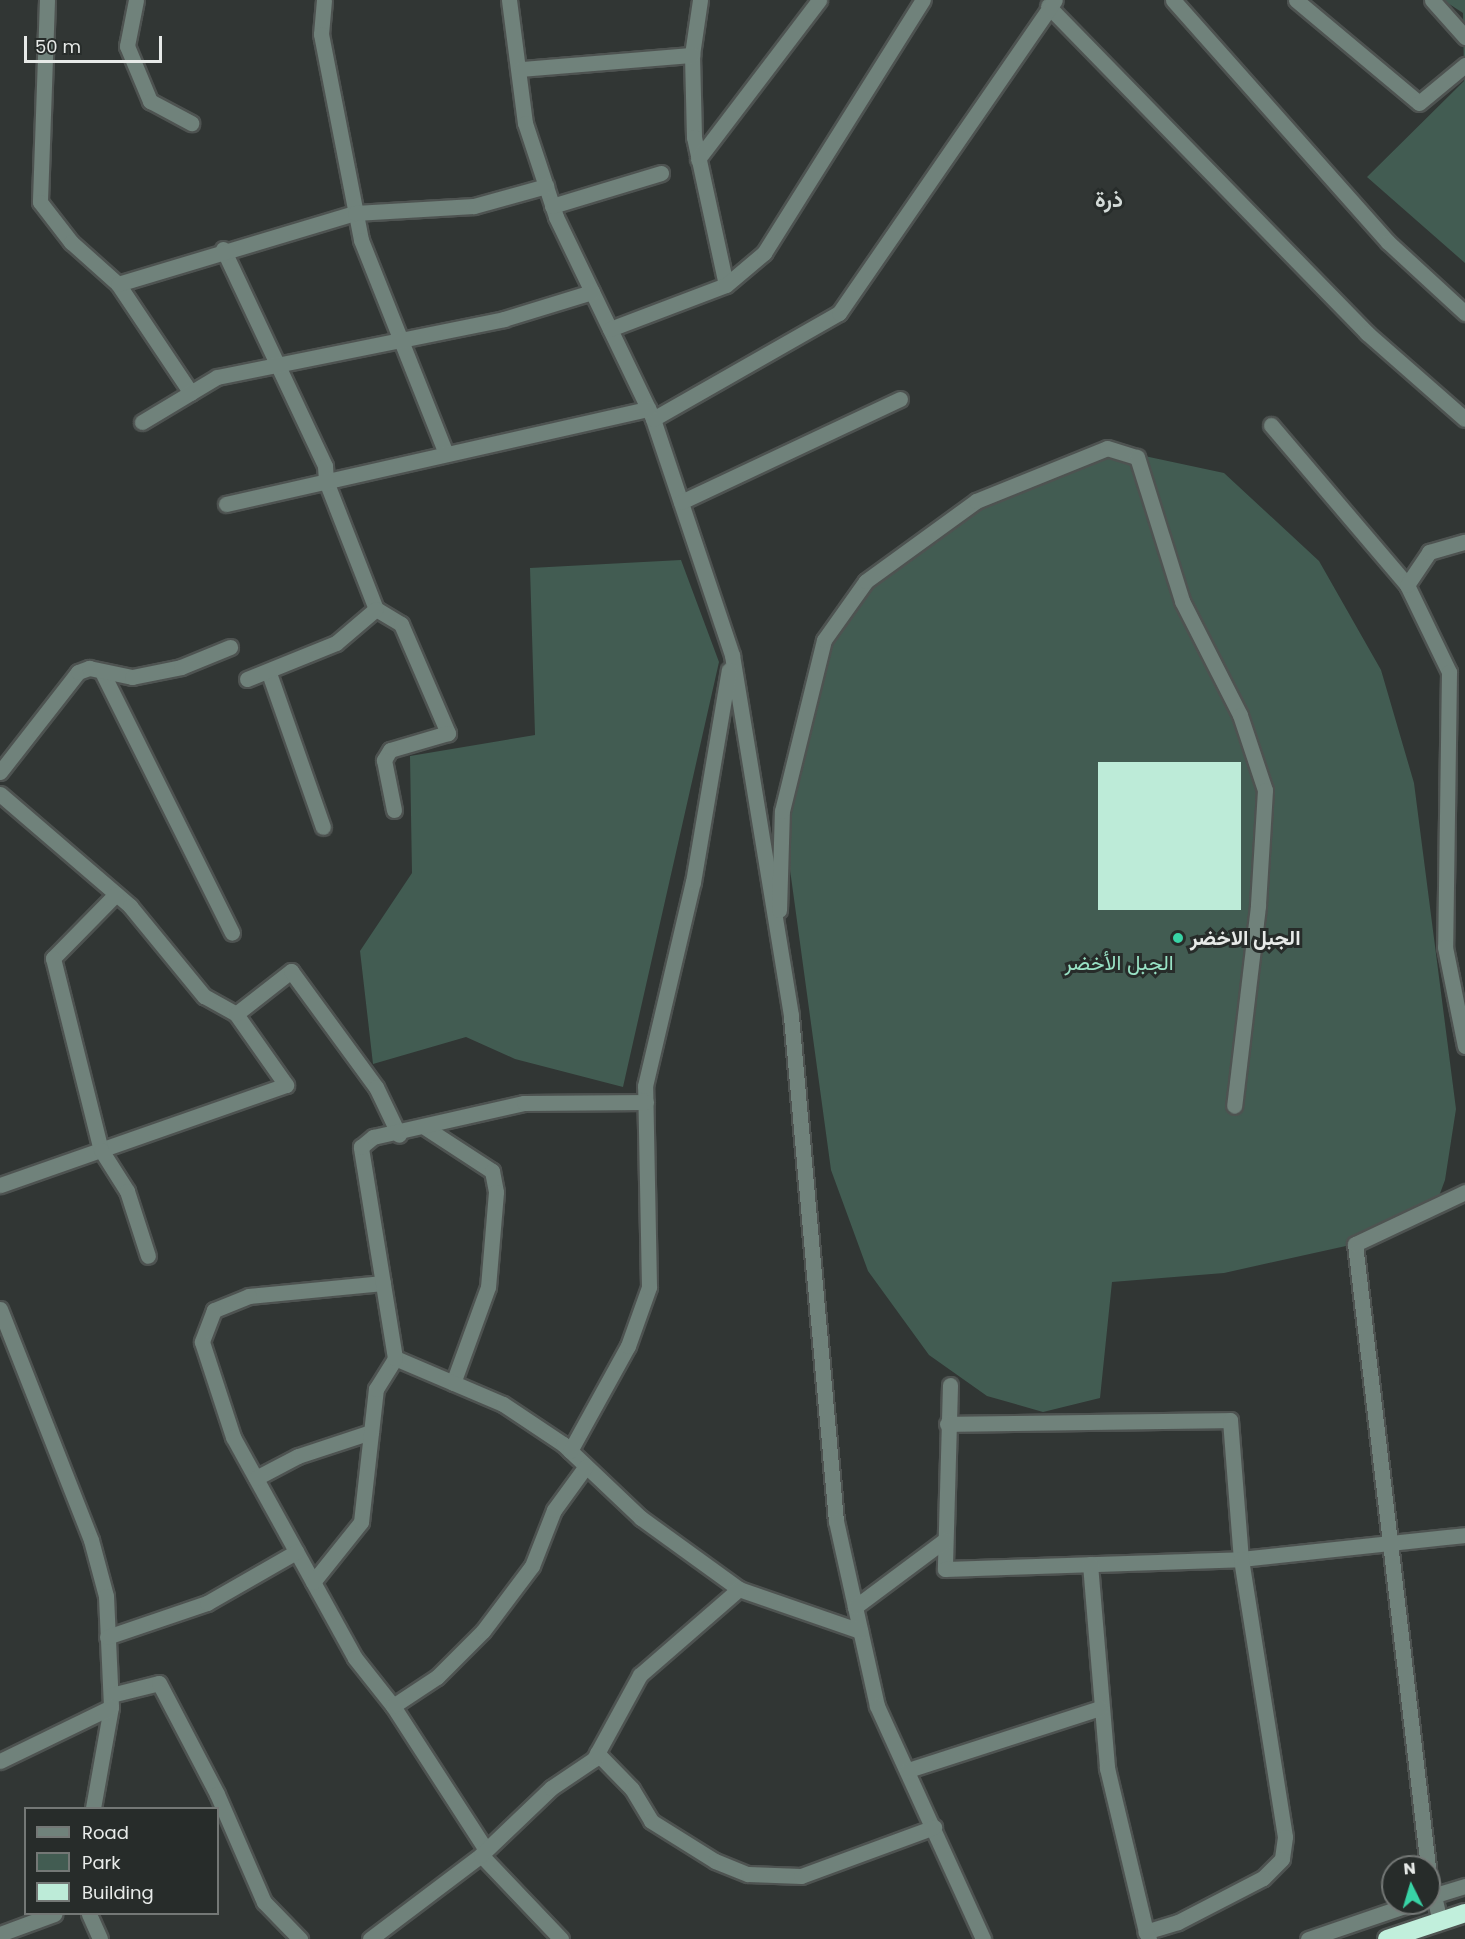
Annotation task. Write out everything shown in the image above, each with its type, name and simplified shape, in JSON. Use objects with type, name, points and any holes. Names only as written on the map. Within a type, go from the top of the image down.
[{"type":"highway","points":[[1387,1939],[1465,1913]]},
{"type":"street","points":[[47,0],[40,202],[71,242],[118,284],[191,393]]},
{"type":"street","points":[[136,0],[127,46],[150,101],[191,123]]},
{"type":"street","points":[[324,0],[321,34],[355,213],[401,341],[445,451]]},
{"type":"street","points":[[509,0],[521,69],[525,123],[552,206],[650,414],[732,655],[778,940],[808,1187],[836,1521],[877,1706],[983,1939]]},
{"type":"street","points":[[700,0],[692,55],[698,159],[726,285]]},
{"type":"street","points":[[698,159],[819,0]]},
{"type":"street","points":[[610,329],[726,285],[764,253],[923,0]]},
{"type":"street","points":[[1173,0],[1388,242],[1465,314]]},
{"type":"street","points":[[1296,0],[1419,103],[1465,65]]},
{"type":"street","points":[[1432,0],[1465,37]]},
{"type":"street","points":[[226,504],[445,451],[497,445],[650,414],[839,313],[1052,3],[1367,333],[1465,419]]},
{"type":"street","points":[[521,69],[692,55]]},
{"type":"street","points":[[552,206],[661,173]]},
{"type":"street","points":[[118,284],[223,249],[355,213],[474,206],[546,186]]},
{"type":"street","points":[[223,249],[274,363],[325,466],[326,481],[376,609],[401,624],[448,733],[390,750],[384,760],[394,810]]},
{"type":"street","points":[[142,422],[217,377],[274,363],[401,341],[504,319],[592,292]]},
{"type":"street","points":[[681,502],[900,399]]},
{"type":"street","points":[[1271,425],[1407,585],[1449,672],[1445,947],[1465,1046]]},
{"type":"street","points":[[778,940],[782,811],[824,640],[866,581],[976,501],[1107,448],[1137,457],[1182,600],[1240,715],[1265,790],[1258,906],[1234,1106]]},
{"type":"street","points":[[1407,585],[1429,552],[1465,542]]},
{"type":"street","points":[[247,679],[269,672],[336,642],[376,609]]},
{"type":"street","points":[[0,772],[78,672],[89,668],[103,674],[152,673],[230,647]]},
{"type":"street","points":[[570,1451],[628,1346],[649,1287],[646,1102],[732,655]]},
{"type":"street","points":[[1449,672],[1465,670]]},
{"type":"street","points":[[269,672],[323,827]]},
{"type":"street","points":[[103,674],[232,933]]},
{"type":"street","points":[[0,794],[116,894],[204,996],[236,1014],[286,1085],[0,1185]]},
{"type":"street","points":[[116,894],[53,958],[102,1149],[127,1191],[148,1256]]},
{"type":"street","points":[[236,1014],[291,971],[376,1087],[399,1135]]},
{"type":"street","points":[[313,1582],[361,1522],[376,1389],[395,1358],[361,1147],[373,1137],[399,1135],[524,1103],[646,1102]]},
{"type":"street","points":[[426,1128],[492,1171],[496,1192],[488,1287],[453,1383]]},
{"type":"street","points":[[1427,1855],[1394,1543],[1355,1244],[1465,1192]]},
{"type":"street","points":[[383,1283],[249,1296],[214,1310],[202,1342],[233,1437],[355,1658],[393,1706],[483,1853],[561,1939]]},
{"type":"street","points":[[0,1309],[91,1539],[105,1596],[111,1701],[107,1755],[94,1807]]},
{"type":"street","points":[[395,1358],[504,1404],[570,1451],[641,1518],[739,1589],[861,1631]]},
{"type":"street","points":[[950,1385],[947,1424],[945,1569],[1241,1559],[1465,1535]]},
{"type":"street","points":[[947,1424],[1230,1420],[1241,1559],[1285,1837],[1282,1859],[1263,1878],[1147,1936],[1107,1768],[1100,1708],[1090,1564]]},
{"type":"street","points":[[256,1478],[298,1455],[372,1432]]},
{"type":"street","points":[[393,1706],[437,1677],[483,1631],[532,1566],[554,1510],[586,1466]]},
{"type":"street","points":[[855,1607],[945,1540]]},
{"type":"street","points":[[107,1637],[207,1604],[296,1552]]},
{"type":"street","points":[[370,1939],[483,1853],[550,1788],[597,1753],[640,1675],[739,1589]]},
{"type":"street","points":[[0,1761],[111,1701],[159,1683],[217,1794],[264,1902],[300,1939]]},
{"type":"street","points":[[908,1770],[1100,1708]]},
{"type":"street","points":[[597,1753],[632,1790],[651,1821],[715,1861],[748,1874],[801,1876],[934,1827]]},
{"type":"street","points":[[1441,1894],[1465,1886]]},
{"type":"street","points":[[1308,1939],[1381,1914]]},
{"type":"street","points":[[0,1934],[51,1915]]},
{"type":"street","points":[[89,1915],[100,1939]]},
{"type":"street","points":[[1437,1915],[1440,1922]]},
{"type":"green space","points":[[1443,0],[1465,0],[1465,263],[1367,177],[1464,81],[1463,13]]},
{"type":"green space","name":"الجبل الأخضر","points":[[1107,448],[1224,473],[1319,561],[1381,670],[1414,783],[1456,1109],[1445,1180],[1435,1207],[1355,1244],[1224,1273],[1112,1282],[1100,1398],[1043,1412],[987,1396],[929,1355],[868,1271],[831,1170],[782,811],[824,640],[866,581],[976,501]]},
{"type":"green space","points":[[681,560],[719,662],[623,1087],[515,1059],[466,1037],[373,1064],[360,951],[412,873],[410,756],[535,735],[530,568]]},
{"type":"building","points":[[1098,762],[1241,762],[1241,910],[1098,910]]},
{"type":"place","name":"الجبل الاخضر","points":[[1178,938]]},
{"type":"district","name":"ذرة","points":[[1109,200]]}]
